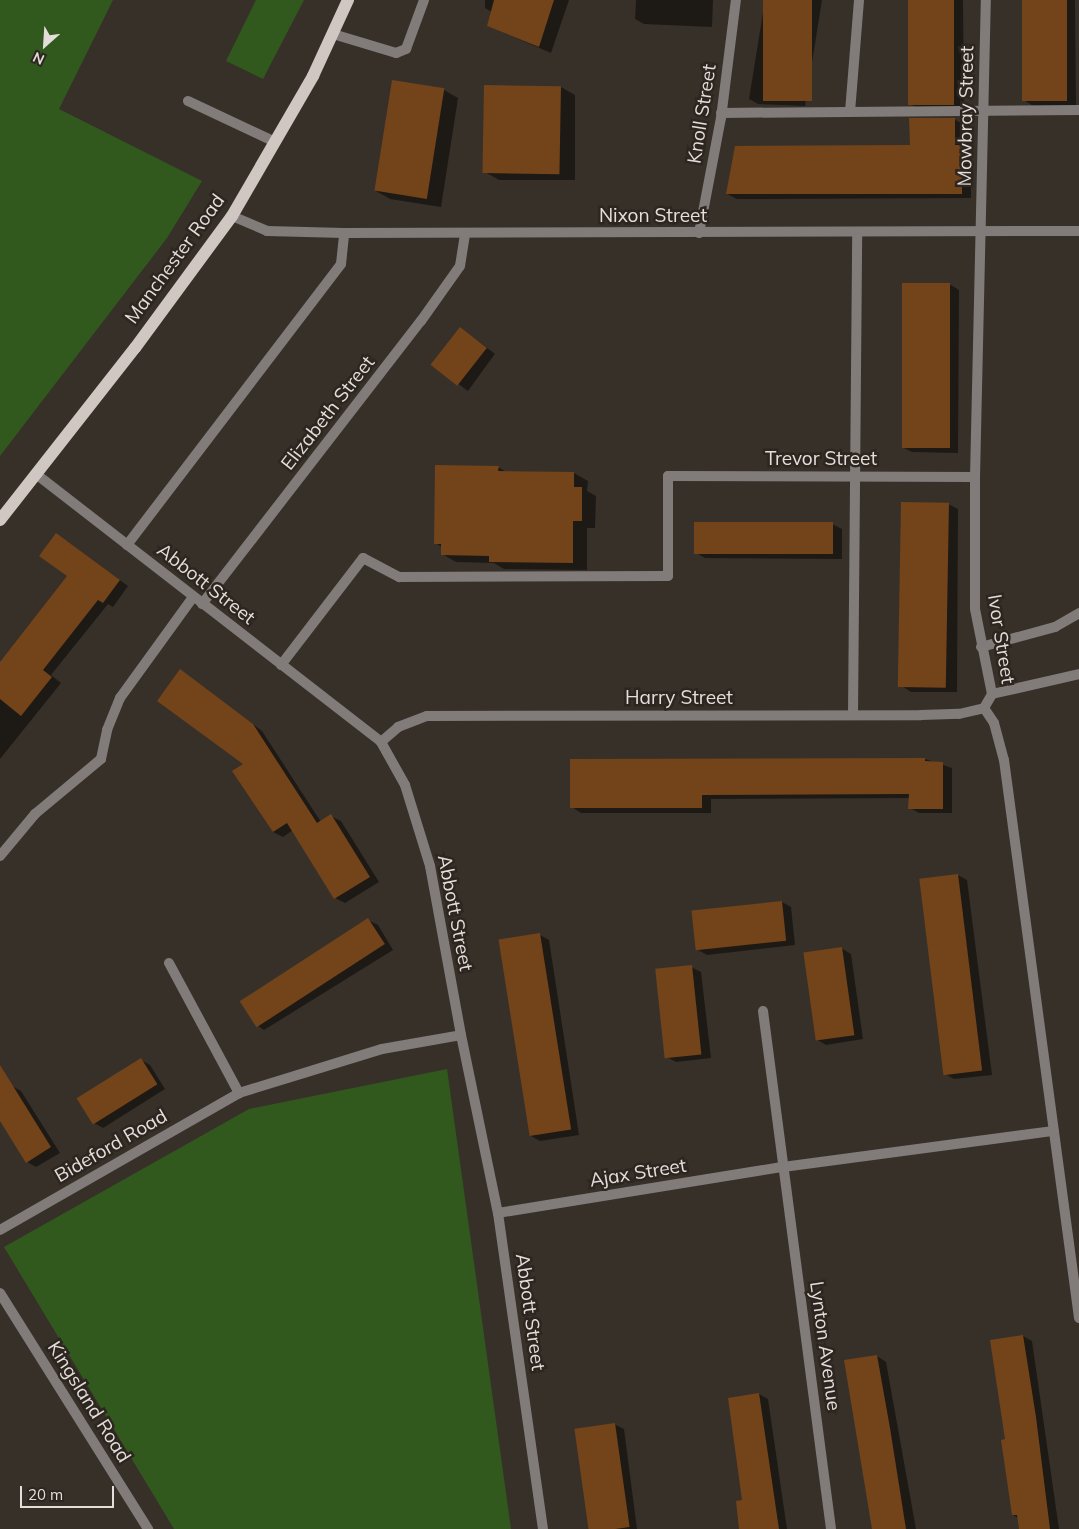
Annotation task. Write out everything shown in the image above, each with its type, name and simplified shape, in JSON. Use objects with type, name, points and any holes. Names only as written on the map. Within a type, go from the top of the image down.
[{"type":"main road","name":"Manchester Road","points":[[0,520],[232,216],[275,142],[333,34],[348,0]]},
{"type":"street","points":[[333,34],[396,52],[406,49],[424,0]]},
{"type":"street","name":"Knoll Street","points":[[700,233],[721,113],[736,0]]},
{"type":"street","points":[[850,112],[859,0]]},
{"type":"street","name":"Mowbray Street","points":[[981,232],[986,0]]},
{"type":"street","points":[[188,101],[275,142]]},
{"type":"street","points":[[721,113],[1079,110]]},
{"type":"street","name":"Nixon Street","points":[[232,216],[267,231],[344,233],[465,235],[1079,231]]},
{"type":"street","name":"Ivor Street","points":[[981,232],[975,477],[975,609],[981,647],[992,694],[984,708],[994,723],[1004,760],[1079,1318]]},
{"type":"street","points":[[127,545],[341,264],[344,233]]},
{"type":"street","points":[[853,716],[857,233]]},
{"type":"street","name":"Elizabeth Street","points":[[0,856],[35,814],[101,759],[107,730],[120,698],[421,321],[460,266],[465,235]]},
{"type":"street","name":"Abbott Street","points":[[36,474],[381,742],[405,785],[430,866],[460,1035],[498,1213],[543,1529]]},
{"type":"street","name":"Trevor Street","points":[[281,665],[363,558],[399,577],[668,576],[668,476],[975,477]]},
{"type":"street","points":[[981,647],[1055,627],[1079,613]]},
{"type":"street","points":[[992,694],[1079,674]]},
{"type":"street","name":"Harry Street","points":[[381,742],[398,727],[427,716],[853,716],[959,714],[984,708]]},
{"type":"street","points":[[169,963],[239,1092]]},
{"type":"street","points":[[763,1011],[783,1167]]},
{"type":"street","name":"Bideford Road","points":[[0,1230],[239,1092],[382,1049],[460,1035]]},
{"type":"street","name":"Ajax Street","points":[[498,1213],[783,1167],[1054,1131]]},
{"type":"street","name":"Lynton Avenue","points":[[783,1167],[831,1529]]},
{"type":"street","name":"Kingsland Road","points":[[0,1293],[148,1529]]},
{"type":"green space","points":[[0,0],[113,0],[59,109],[202,181],[167,238],[0,456]]},
{"type":"green space","points":[[256,0],[304,0],[263,79],[226,61]]},
{"type":"green space","points":[[447,1069],[511,1529],[174,1529],[4,1247],[249,1109]]},
{"type":"building","points":[[494,0],[554,0],[539,47],[487,26]]},
{"type":"building","points":[[763,0],[812,0],[812,101],[763,101]]},
{"type":"building","points":[[908,0],[954,0],[954,105],[908,105]]},
{"type":"building","points":[[1022,0],[1067,0],[1067,101],[1022,101]]},
{"type":"building","points":[[392,80],[444,88],[427,199],[374,191]]},
{"type":"building","points":[[484,85],[561,86],[559,174],[482,173]]},
{"type":"building","points":[[909,118],[955,118],[955,145],[962,145],[962,194],[726,194],[735,146],[910,145]]},
{"type":"building","points":[[902,283],[950,283],[950,448],[902,448]]},
{"type":"building","points":[[460,327],[487,348],[457,386],[430,365]]},
{"type":"building","points":[[435,465],[499,466],[498,471],[574,472],[574,487],[582,487],[582,521],[573,521],[573,563],[489,562],[489,556],[441,555],[441,544],[434,544]]},
{"type":"building","points":[[901,502],[949,503],[946,688],[898,687]]},
{"type":"building","points":[[694,522],[833,522],[833,554],[694,554]]},
{"type":"building","points":[[56,533],[120,580],[103,603],[98,600],[43,670],[52,677],[21,716],[0,699],[0,662],[67,576],[39,556]]},
{"type":"building","points":[[180,669],[253,724],[317,823],[331,814],[370,877],[334,899],[287,823],[273,832],[232,771],[243,764],[157,701]]},
{"type":"building","points":[[925,758],[925,761],[943,762],[943,809],[908,809],[909,794],[702,795],[702,808],[570,808],[570,759]]},
{"type":"building","points":[[958,874],[982,1071],[943,1075],[919,879]]},
{"type":"building","points":[[782,901],[786,941],[696,950],[691,911]]},
{"type":"building","points":[[368,918],[385,944],[257,1027],[240,1001]]},
{"type":"building","points":[[540,933],[571,1130],[530,1136],[499,940]]},
{"type":"building","points":[[842,947],[854,1035],[816,1041],[803,952]]},
{"type":"building","points":[[692,965],[701,1055],[665,1058],[655,969]]},
{"type":"building","points":[[141,1058],[157,1084],[93,1125],[77,1098]]},
{"type":"building","points":[[0,1065],[51,1147],[26,1163],[0,1121]]},
{"type":"building","points":[[1023,1335],[1036,1417],[1050,1529],[1019,1529],[1017,1515],[1012,1515],[1001,1440],[1005,1439],[990,1340]]},
{"type":"building","points":[[877,1355],[906,1529],[872,1529],[844,1360]]},
{"type":"building","points":[[759,1393],[779,1529],[739,1529],[736,1501],[742,1500],[728,1398]]},
{"type":"building","points":[[615,1423],[630,1527],[588,1529],[574,1429]]}]
